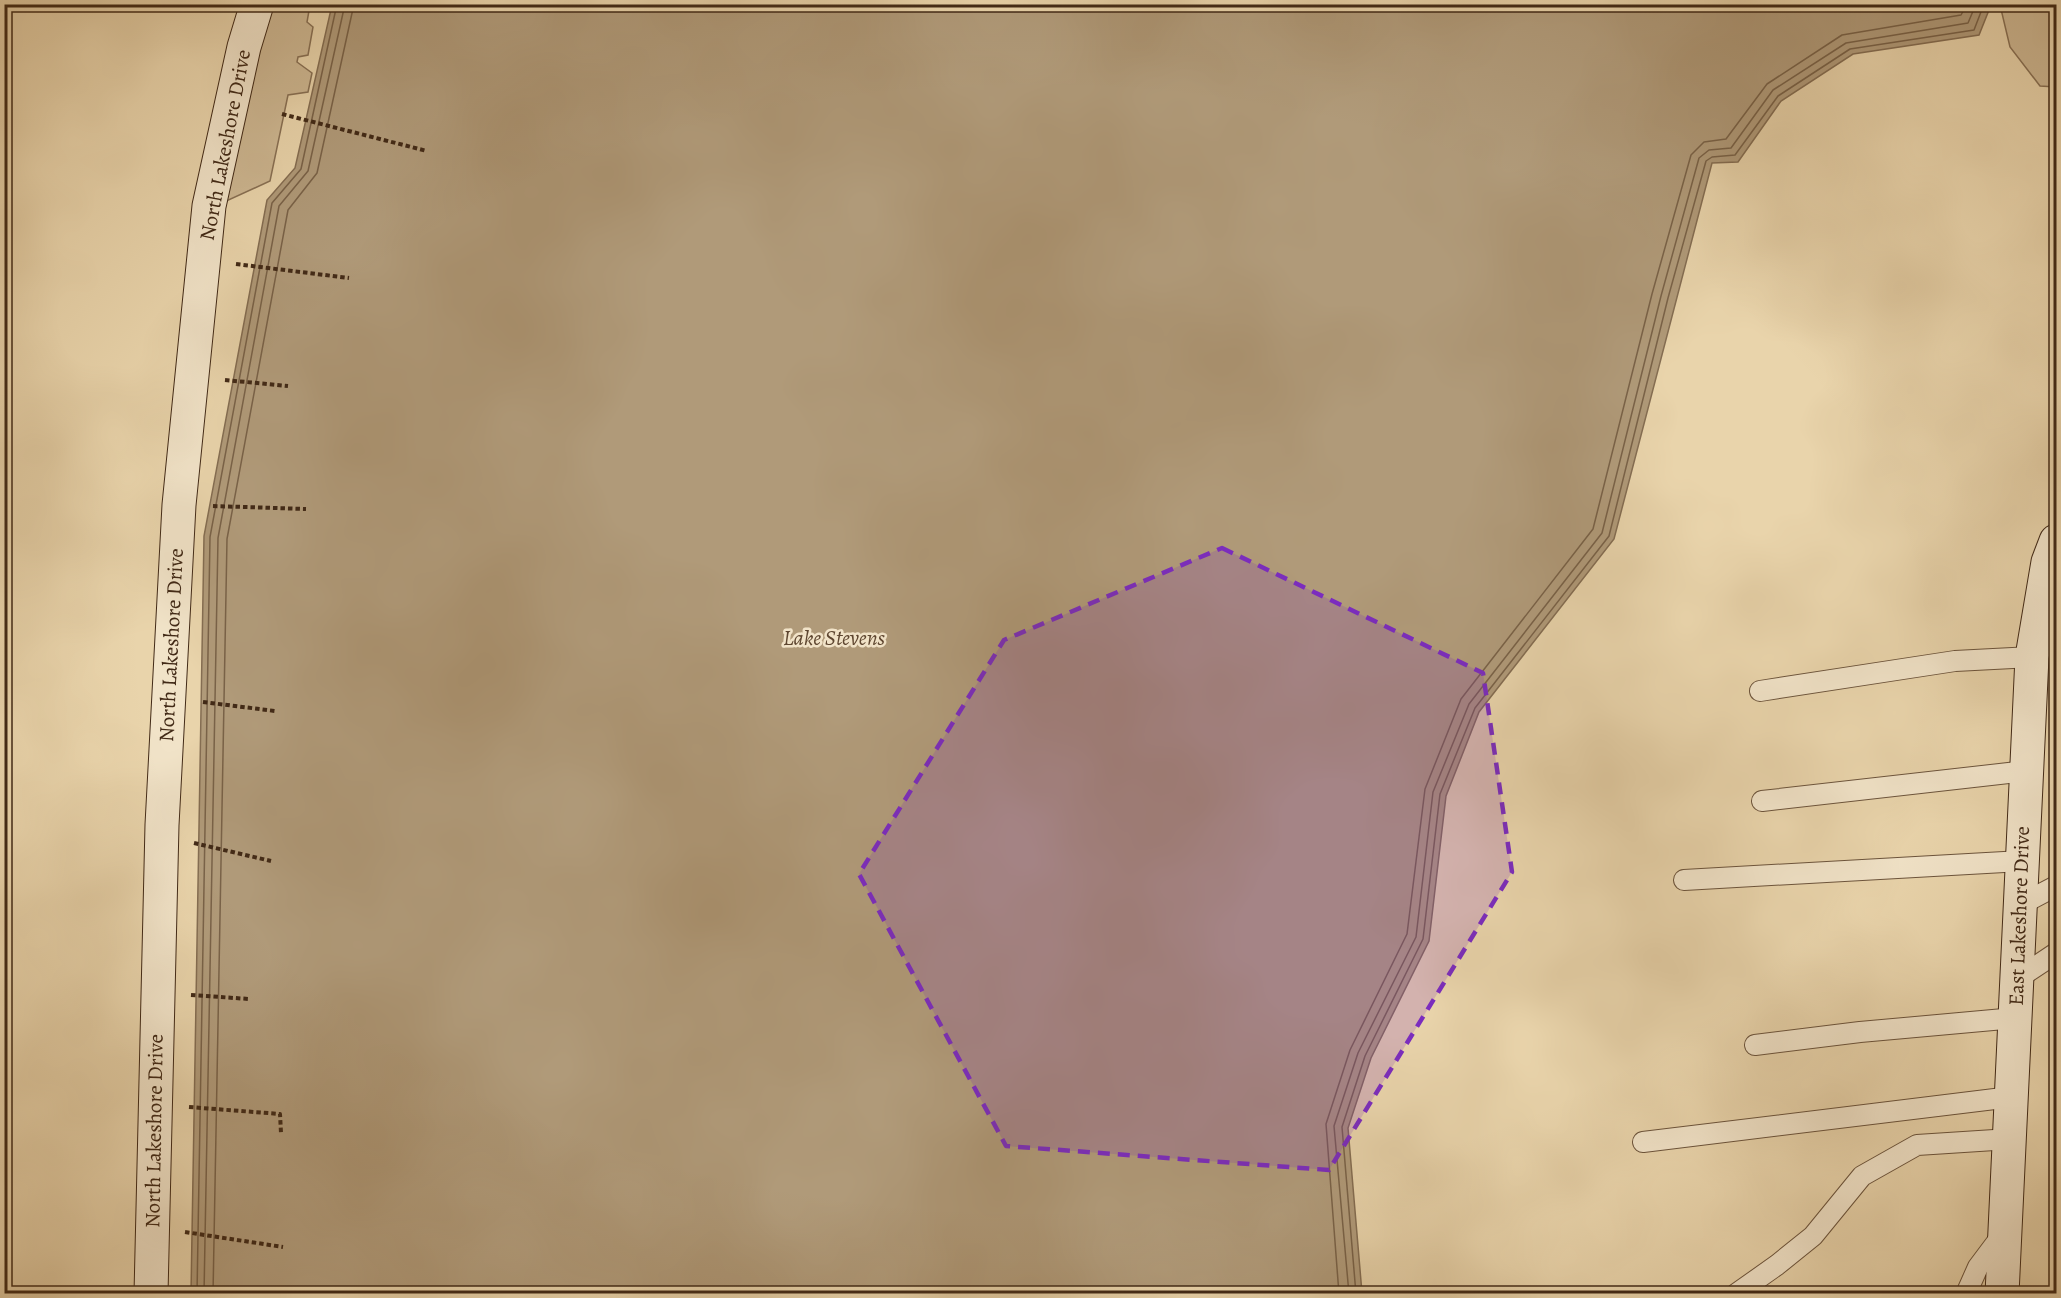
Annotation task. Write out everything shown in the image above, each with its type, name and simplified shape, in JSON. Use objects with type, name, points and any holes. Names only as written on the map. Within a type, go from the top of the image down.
[{"type":"main road","name":"North Lakeshore Drive","points":[[151,1293],[162,834],[179,505],[209,206],[244,47],[257,4]]},
{"type":"main road","name":"East Lakeshore Drive","points":[[2002,1293],[2032,657],[2048,562],[2056,541]]},
{"type":"lane","points":[[1760,691],[1955,662],[2032,657]]},
{"type":"lane","points":[[1762,801],[2026,771]]},
{"type":"lane","points":[[1684,880],[2022,861]]},
{"type":"lane","points":[[2020,905],[2056,886]]},
{"type":"lane","points":[[2016,979],[2056,953]]},
{"type":"lane","points":[[1755,1045],[1860,1032],[2015,1018]]},
{"type":"lane","points":[[1643,1142],[2011,1097]]},
{"type":"lane","points":[[1736,1293],[1778,1265],[1813,1236],[1862,1176],[1917,1145],[2010,1138]]},
{"type":"lane","points":[[1966,1293],[1978,1267],[2004,1232]]},
{"type":"path","points":[[282,114],[427,151]]},
{"type":"path","points":[[232,263],[349,278]]},
{"type":"path","points":[[223,380],[288,386]]},
{"type":"path","points":[[203,506],[306,509]]},
{"type":"path","points":[[201,701],[275,711]]},
{"type":"path","points":[[193,843],[271,861]]},
{"type":"path","points":[[178,994],[249,999]]},
{"type":"path","points":[[185,1107],[280,1114],[281,1133]]},
{"type":"path","points":[[175,1230],[283,1247]]},
{"type":"highlighted area","points":[[1222,548],[1483,673],[1512,872],[1329,1170],[1006,1146],[859,874],[1004,640]]},
{"type":"shaded area","points":[[269,5],[310,5],[307,22],[313,27],[308,55],[298,57],[297,62],[312,73],[308,92],[288,95],[270,181],[222,203]]},
{"type":"shaded area","points":[[2000,5],[2056,5],[2056,87],[2040,86],[2010,47]]},
{"type":"water","name":"Lake Stevens","points":[[332,4],[1991,5],[1979,35],[1853,54],[1781,101],[1738,162],[1712,163],[1614,539],[1479,712],[1446,796],[1429,941],[1371,1058],[1348,1128],[1362,1293],[191,1293],[204,536],[267,200],[295,168]]}]
